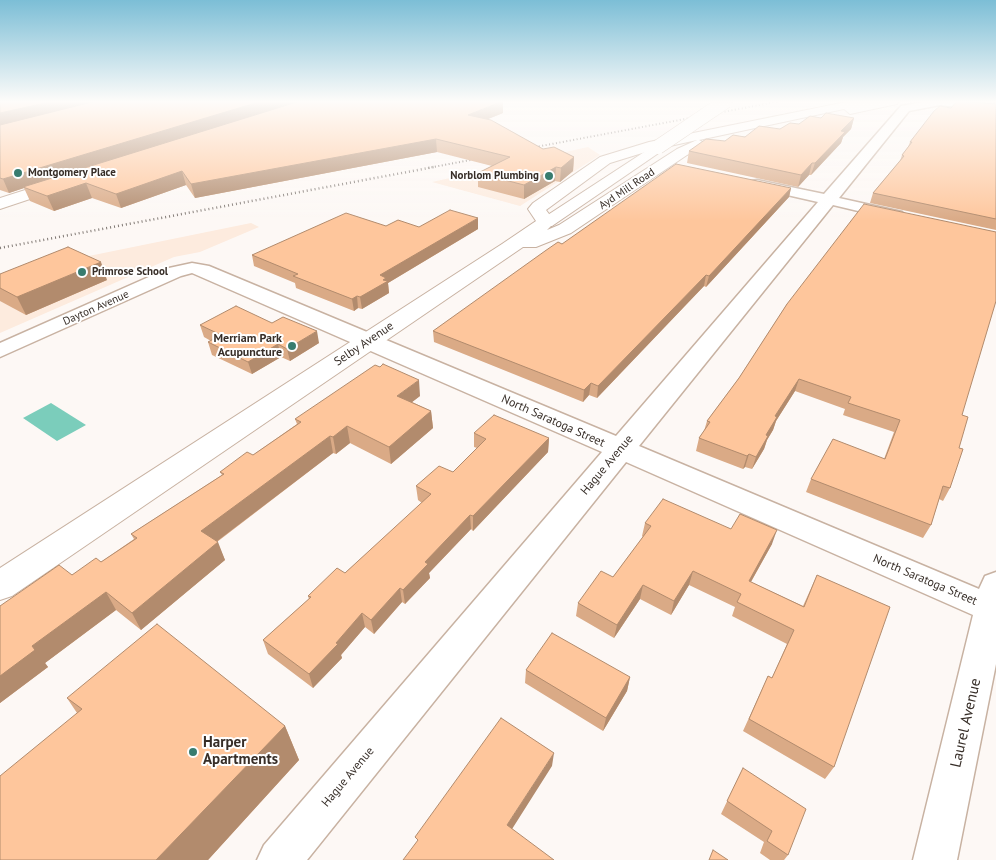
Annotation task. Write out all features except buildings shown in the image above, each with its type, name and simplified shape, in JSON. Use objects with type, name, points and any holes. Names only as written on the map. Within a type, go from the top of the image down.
[{"type":"main road","name":"Selby Avenue","points":[[0,586],[370,341],[667,141]]},
{"type":"main road","points":[[546,222],[537,209],[606,160],[620,154],[673,141]]},
{"type":"main road","name":"Ayd Mill Road","points":[[509,248],[540,240],[565,229],[664,164],[699,144],[710,141]]},
{"type":"main road","points":[[0,204],[75,180]]},
{"type":"street","name":"Hague Avenue","points":[[279,860],[877,141]]},
{"type":"street","points":[[664,164],[683,168]]},
{"type":"street","points":[[741,181],[912,218]]},
{"type":"street","name":"North Saratoga Street","points":[[192,268],[203,270],[370,341],[620,450],[995,601]]},
{"type":"street","name":"Dayton Avenue","points":[[0,351],[175,272],[192,268]]},
{"type":"street","name":"Laurel Avenue","points":[[935,860],[995,601]]},
{"type":"shaded area","points":[[588,147],[600,155],[520,206],[432,182]]},
{"type":"shaded area","name":"Primrose School","points":[[251,223],[259,227],[200,252],[174,257],[0,333],[0,283],[25,269]]},
{"type":"shaded area","points":[[51,403],[86,425],[57,441],[23,418]]},
{"type":"railway","points":[[525,149],[567,141]]},
{"type":"railway","points":[[428,168],[481,158]]},
{"type":"railway","points":[[0,248],[434,167]]},
{"type":"place","name":"Montgomery Place","points":[[18,173]]},
{"type":"place","name":"Norblom Plumbing","points":[[549,176]]},
{"type":"place","name":"Primrose School","points":[[82,272]]},
{"type":"place","name":"Merriam Park Acupuncture","points":[[292,346]]},
{"type":"place","name":"Harper Apartments","points":[[193,752]]}]
